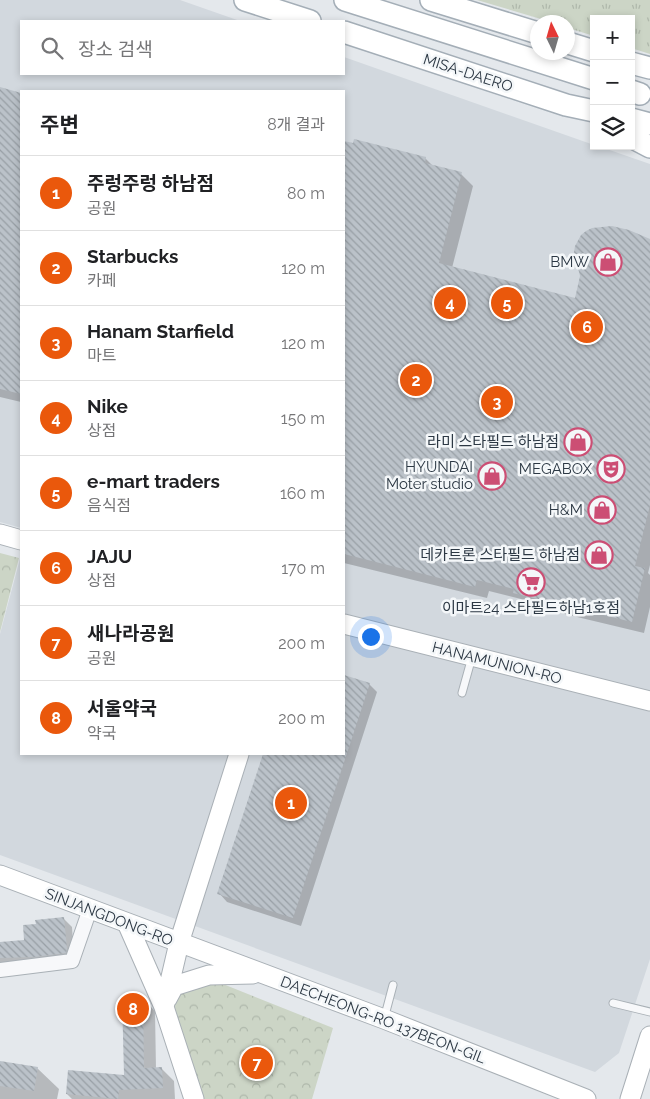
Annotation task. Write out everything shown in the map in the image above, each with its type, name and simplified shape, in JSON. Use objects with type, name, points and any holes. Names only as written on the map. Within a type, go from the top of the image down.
[{"type":"main road","points":[[245,0],[307,20]]},
{"type":"main road","points":[[345,0],[590,79]]},
{"type":"main road","points":[[432,0],[530,31]]},
{"type":"main road","name":"MISA-DAERO","points":[[345,32],[566,104],[590,110]]},
{"type":"main road","points":[[575,45],[590,50]]},
{"type":"main road","points":[[635,63],[650,68]]},
{"type":"main road","points":[[566,104],[590,116]]},
{"type":"main road","points":[[635,120],[650,124]]},
{"type":"main road","points":[[635,139],[650,147]]},
{"type":"main road","points":[[0,534],[20,540]]},
{"type":"main road","name":"HANAMUNION-RO","points":[[345,624],[650,702]]},
{"type":"main road","points":[[179,943],[239,755]]},
{"type":"main road","name":"SINJANGDONG-RO","points":[[0,876],[179,943],[164,1007]]},
{"type":"main road","points":[[127,923],[164,1007],[194,1099]]},
{"type":"main road","name":"DAECHEONG-RO 137BEON-GIL","points":[[179,943],[384,1019],[586,1099]]},
{"type":"main road","points":[[164,1007],[174,986],[209,976],[262,974]]},
{"type":"main road","points":[[630,1099],[650,1036]]},
{"type":"street","points":[[0,970],[72,962],[90,909]]},
{"type":"lane","points":[[462,693],[472,657]]},
{"type":"lane","points":[[384,1019],[393,985]]},
{"type":"lane","points":[[613,1002],[650,1012]]},
{"type":"shaded area","points":[[0,0],[180,0],[237,20],[20,20],[20,75],[345,75],[345,57],[590,144],[590,150],[610,150],[650,164],[650,959],[619,1053],[595,1072],[0,855],[0,634],[20,559],[20,755],[345,755],[345,90],[20,90],[20,528],[0,522]]},
{"type":"green space","points":[[477,0],[650,0],[650,54],[635,49],[635,15],[590,15],[590,35],[575,30],[575,15],[530,16]]},
{"type":"green space","points":[[0,553],[19,558],[0,632]]},
{"type":"green space","points":[[198,974],[333,1028],[312,1099],[204,1099],[173,1007],[176,987]]},
{"type":"building","points":[[0,87],[20,93],[20,394],[0,389]]},
{"type":"building","points":[[354,139],[426,157],[425,163],[462,172],[439,263],[575,298],[580,276],[574,252],[581,235],[586,231],[592,228],[612,226],[629,230],[650,239],[650,505],[635,566],[645,568],[632,622],[513,593],[514,589],[477,580],[475,587],[345,554],[345,141],[353,143]]},
{"type":"building","points":[[345,675],[370,683],[293,918],[217,894],[263,755],[345,755]]},
{"type":"building","points":[[64,917],[66,953],[34,957],[0,958],[0,942],[24,940],[23,925],[36,924],[35,920]]},
{"type":"building","points":[[122,997],[143,997],[144,1068],[162,1067],[163,1088],[119,1090],[118,1099],[66,1094],[68,1070],[124,1075]]},
{"type":"building","points":[[0,1061],[38,1067],[34,1091],[0,1086]]},
{"type":"place","name":"BMW","points":[[608,262]]},
{"type":"place","name":"Nike","points":[[450,303]]},
{"type":"place","name":"e-mart traders","points":[[507,303]]},
{"type":"place","name":"JAJU","points":[[587,327]]},
{"type":"place","name":"Starbucks","points":[[416,380]]},
{"type":"place","name":"Hanam Starfield","points":[[497,402]]},
{"type":"place","name":"라미 스타필드 하남점","points":[[578,442]]},
{"type":"place","name":"MEGABOX","points":[[611,469]]},
{"type":"place","name":"HYUNDAI Moter studio","points":[[492,476]]},
{"type":"place","name":"H&M","points":[[602,510]]},
{"type":"place","name":"데카트론 스타필드 하남점","points":[[599,555]]},
{"type":"place","name":"이마트24 스타필드하남1호점","points":[[531,582]]},
{"type":"place","name":"주렁주렁 하남점","points":[[291,803]]},
{"type":"place","name":"서울약국","points":[[133,1009]]},
{"type":"place","name":"새나라공원","points":[[257,1063]]}]
